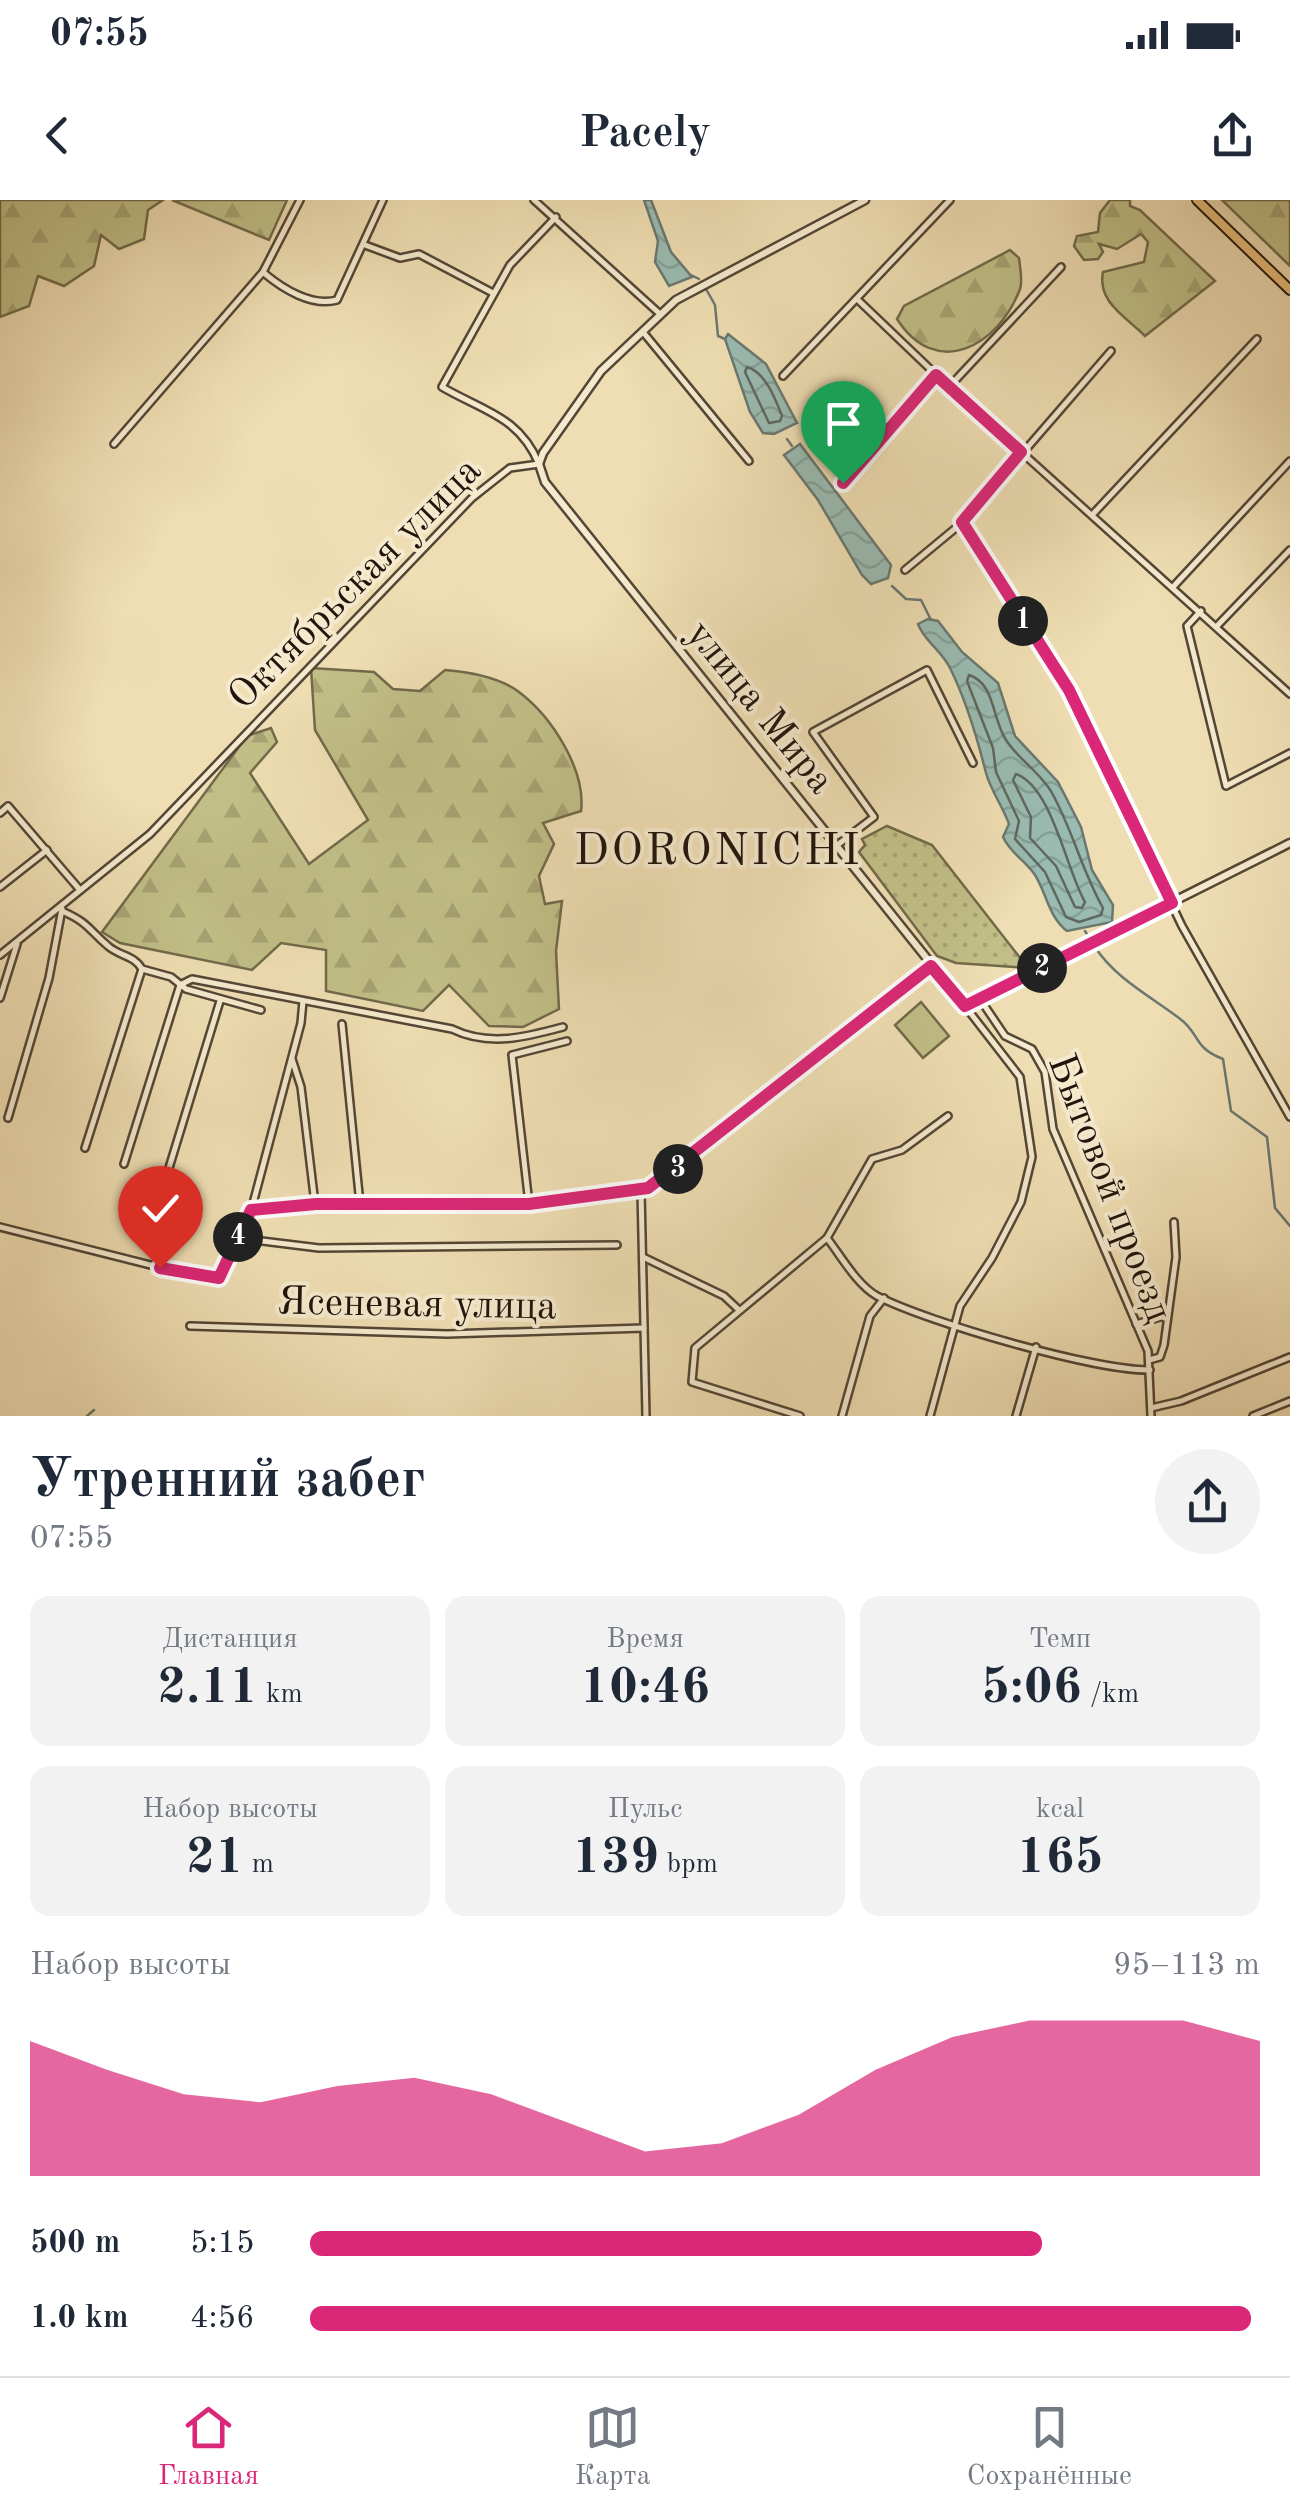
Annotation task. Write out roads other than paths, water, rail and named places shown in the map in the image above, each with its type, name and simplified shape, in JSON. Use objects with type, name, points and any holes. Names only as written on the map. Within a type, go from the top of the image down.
[{"type":"main road","points":[[1197,200],[1290,290]]},
{"type":"street","points":[[114,444],[263,272],[300,200]]},
{"type":"street","points":[[263,272],[287,291],[334,302],[341,297],[383,200]]},
{"type":"street","points":[[534,200],[660,314]]},
{"type":"street","name":"Октябрьская улица","points":[[0,955],[150,834],[472,498],[517,464],[539,464],[601,371],[660,314],[691,289],[865,200]]},
{"type":"street","points":[[783,376],[950,200]]},
{"type":"street","points":[[539,464],[528,442],[494,410],[442,387],[510,265],[556,217]]},
{"type":"street","points":[[365,245],[400,258],[418,254],[493,293]]},
{"type":"street","points":[[949,387],[1060,267]]},
{"type":"street","points":[[857,298],[949,387],[1290,694]]},
{"type":"street","points":[[643,331],[750,461]]},
{"type":"street","points":[[1092,514],[1257,338]]},
{"type":"street","points":[[905,570],[962,522],[1111,351]]},
{"type":"street","points":[[843,483],[936,375]]},
{"type":"street","points":[[1173,587],[1290,461]]},
{"type":"street","name":"улица Мира","points":[[539,464],[545,482],[1020,1077],[1032,1158],[1020,1202],[992,1258],[960,1306],[956,1324]]},
{"type":"street","points":[[962,522],[1069,690],[1172,903],[1290,1117]]},
{"type":"street","points":[[1217,626],[1290,550]]},
{"type":"street","points":[[1201,611],[1188,626],[1226,786],[1290,752]]},
{"type":"street","points":[[836,846],[874,816],[814,732],[927,670],[973,763]]},
{"type":"street","points":[[0,813],[8,806],[80,890]]},
{"type":"street","points":[[965,1006],[1290,843]]},
{"type":"street","points":[[0,887],[47,850]]},
{"type":"street","points":[[8,1118],[49,978],[62,908],[89,923],[109,948],[137,961],[142,969],[220,1001],[261,1010]]},
{"type":"street","points":[[0,998],[18,940]]},
{"type":"street","points":[[251,1210],[316,1204],[529,1204],[656,1186],[931,966]]},
{"type":"street","points":[[85,1148],[142,969]]},
{"type":"street","points":[[180,984],[206,978],[452,1029],[466,1036],[511,1040],[564,1027]]},
{"type":"street","points":[[124,1164],[180,984]]},
{"type":"street","name":"Бытовой проезд","points":[[980,999],[1005,1036],[1038,1057],[1045,1072],[1054,1129],[1150,1360],[1151,1412]]},
{"type":"street","points":[[165,1182],[220,1001]]},
{"type":"street","points":[[0,1226],[206,1279],[219,1278],[251,1210],[292,1059],[303,1001]]},
{"type":"street","points":[[342,1024],[360,1204]]},
{"type":"street","points":[[529,1204],[512,1055],[567,1041]]},
{"type":"street","points":[[292,1059],[301,1086],[316,1204]]},
{"type":"street","points":[[800,1416],[692,1382],[695,1348],[827,1238],[872,1159],[902,1150],[948,1116]]},
{"type":"street","points":[[641,1190],[646,1416]]},
{"type":"street","points":[[1150,1360],[1160,1357],[1168,1315],[1176,1257],[1174,1222]]},
{"type":"street","points":[[237,1238],[318,1248],[617,1245]]},
{"type":"street","points":[[827,1238],[868,1290],[884,1298],[956,1324],[1036,1346],[1125,1370],[1150,1370]]},
{"type":"street","points":[[643,1257],[724,1296],[739,1310]]},
{"type":"street","points":[[842,1416],[870,1316],[884,1298]]},
{"type":"street","points":[[1136,1324],[1168,1315]]},
{"type":"street","points":[[930,1416],[956,1324]]},
{"type":"street","name":"Ясеневая улица","points":[[190,1326],[447,1334],[644,1328]]},
{"type":"street","points":[[1016,1416],[1036,1346]]},
{"type":"street","points":[[1151,1412],[1290,1357]]},
{"type":"street","points":[[1253,1416],[1290,1401]]},
{"type":"water","points":[[644,200],[651,200],[671,252],[692,277],[669,286],[655,262],[658,241]]},
{"type":"water","points":[[728,334],[766,364],[797,423],[774,434],[763,433],[750,412],[725,339]]},
{"type":"water","points":[[800,444],[891,565],[888,578],[871,584],[862,575],[818,500],[784,455]]},
{"type":"water","points":[[928,619],[938,621],[962,652],[998,683],[1015,736],[1058,782],[1081,827],[1092,870],[1113,905],[1112,922],[1067,931],[1052,912],[1035,875],[1006,843],[1003,837],[1009,824],[988,780],[962,694],[947,662],[918,624]]},
{"type":"waterway","points":[[691,275],[699,279]]},
{"type":"waterway","points":[[706,289],[715,305],[718,336],[725,339]]},
{"type":"waterway","points":[[787,439],[792,446]]},
{"type":"waterway","points":[[892,586],[906,599],[921,600],[931,620]]},
{"type":"waterway","points":[[1085,931],[1090,939]]},
{"type":"waterway","points":[[1095,947],[1123,977],[1191,1029],[1206,1050],[1223,1059],[1231,1111],[1267,1137],[1275,1208],[1290,1226]]},
{"type":"waterway","points":[[87,1416],[94,1410]]},
{"type":"district","name":"DORONICHI","points":[[718,848]]}]
